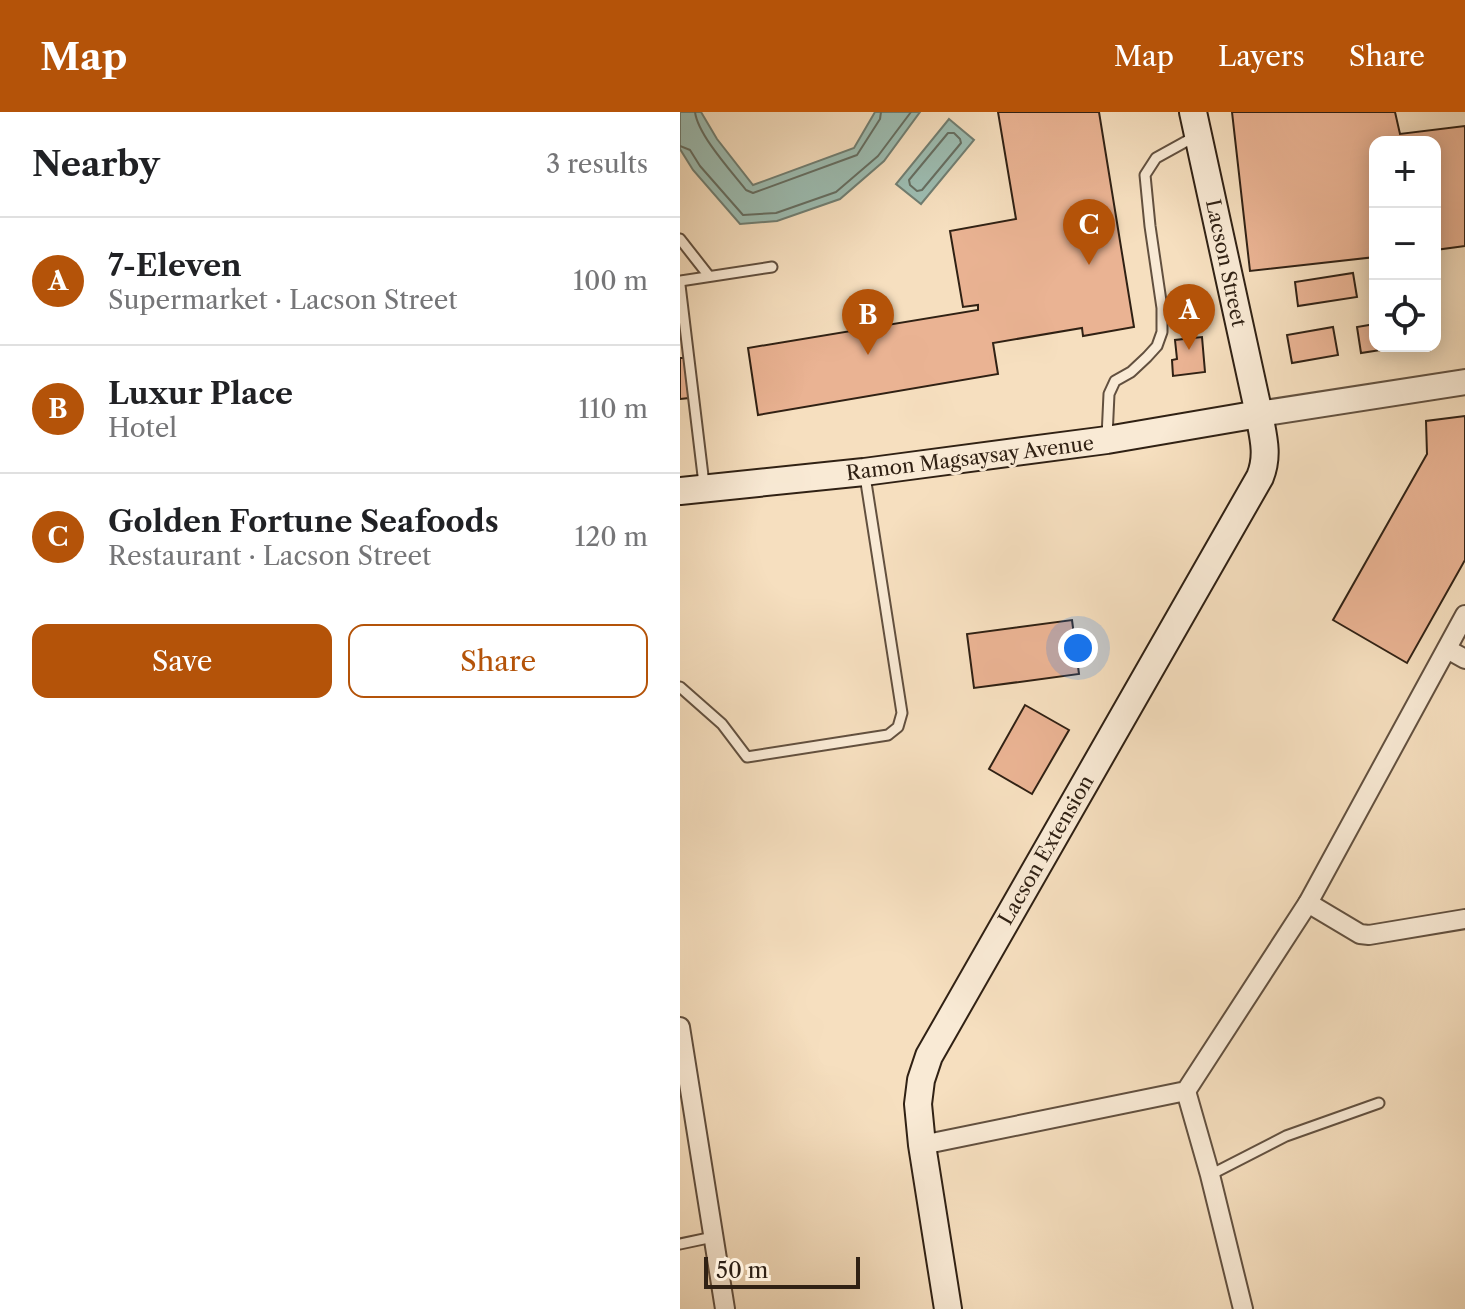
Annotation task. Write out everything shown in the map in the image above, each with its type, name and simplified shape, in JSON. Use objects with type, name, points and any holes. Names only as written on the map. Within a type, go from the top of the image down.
[{"type":"main road","name":"Lacson Street","points":[[1196,124],[1259,414]]},
{"type":"main road","name":"Ramon Magsaysay Avenue","points":[[692,490],[864,472],[1107,440],[1259,414]]},
{"type":"main road","name":"Lacson Extension","points":[[948,1309],[918,1104],[921,1080],[929,1056],[1260,477],[1266,455],[1259,414]]},
{"type":"street","points":[[1259,414],[1465,382]]},
{"type":"street","points":[[922,1145],[1186,1091],[1308,903],[1465,615]]},
{"type":"street","points":[[1447,649],[1465,659]]},
{"type":"street","points":[[1308,903],[1360,934],[1369,935],[1465,919]]},
{"type":"street","points":[[680,1027],[725,1309]]},
{"type":"street","points":[[1186,1091],[1243,1309]]},
{"type":"lane","points":[[1107,440],[1109,394],[1115,381],[1147,357],[1157,346],[1162,332],[1162,308],[1145,175],[1156,158],[1196,124]]},
{"type":"lane","points":[[680,239],[709,276]]},
{"type":"lane","points":[[692,490],[680,283],[772,267]]},
{"type":"lane","points":[[680,687],[722,724],[747,757],[888,735],[898,727],[902,713],[864,472]]},
{"type":"lane","points":[[1210,1175],[1286,1136],[1379,1103]]},
{"type":"lane","points":[[680,1244],[713,1237]]},
{"type":"water","points":[[680,112],[701,112],[717,139],[753,185],[854,148],[875,112],[920,112],[884,161],[840,199],[777,221],[740,224],[693,170],[680,149]]},
{"type":"water","points":[[949,119],[974,140],[921,204],[896,184]]},
{"type":"building","points":[[998,112],[1099,112],[1134,327],[1083,336],[1082,328],[993,343],[998,374],[758,415],[748,348],[978,310],[978,305],[963,307],[950,231],[1016,219]]},
{"type":"building","points":[[1232,112],[1395,112],[1400,134],[1465,126],[1465,246],[1441,249],[1441,136],[1369,136],[1369,258],[1250,271]]},
{"type":"building","points":[[1353,273],[1357,297],[1298,306],[1295,282]]},
{"type":"building","points":[[1369,325],[1369,352],[1361,353],[1357,327]]},
{"type":"building","points":[[1333,327],[1338,355],[1292,363],[1287,335]]},
{"type":"building","points":[[1202,337],[1205,372],[1173,376],[1172,360],[1177,359],[1175,340]]},
{"type":"building","points":[[680,358],[685,358],[689,398],[680,399]]},
{"type":"building","points":[[1465,416],[1465,560],[1407,663],[1333,620],[1427,454],[1426,421]]},
{"type":"building","points":[[1072,620],[1079,674],[974,688],[967,634]]},
{"type":"building","points":[[1025,705],[1069,730],[1032,794],[989,769]]},
{"type":"place","name":"Golden Fortune Seafoods","points":[[1089,265]]},
{"type":"place","name":"7-Eleven","points":[[1189,350]]},
{"type":"place","name":"Luxur Place","points":[[868,355]]}]
